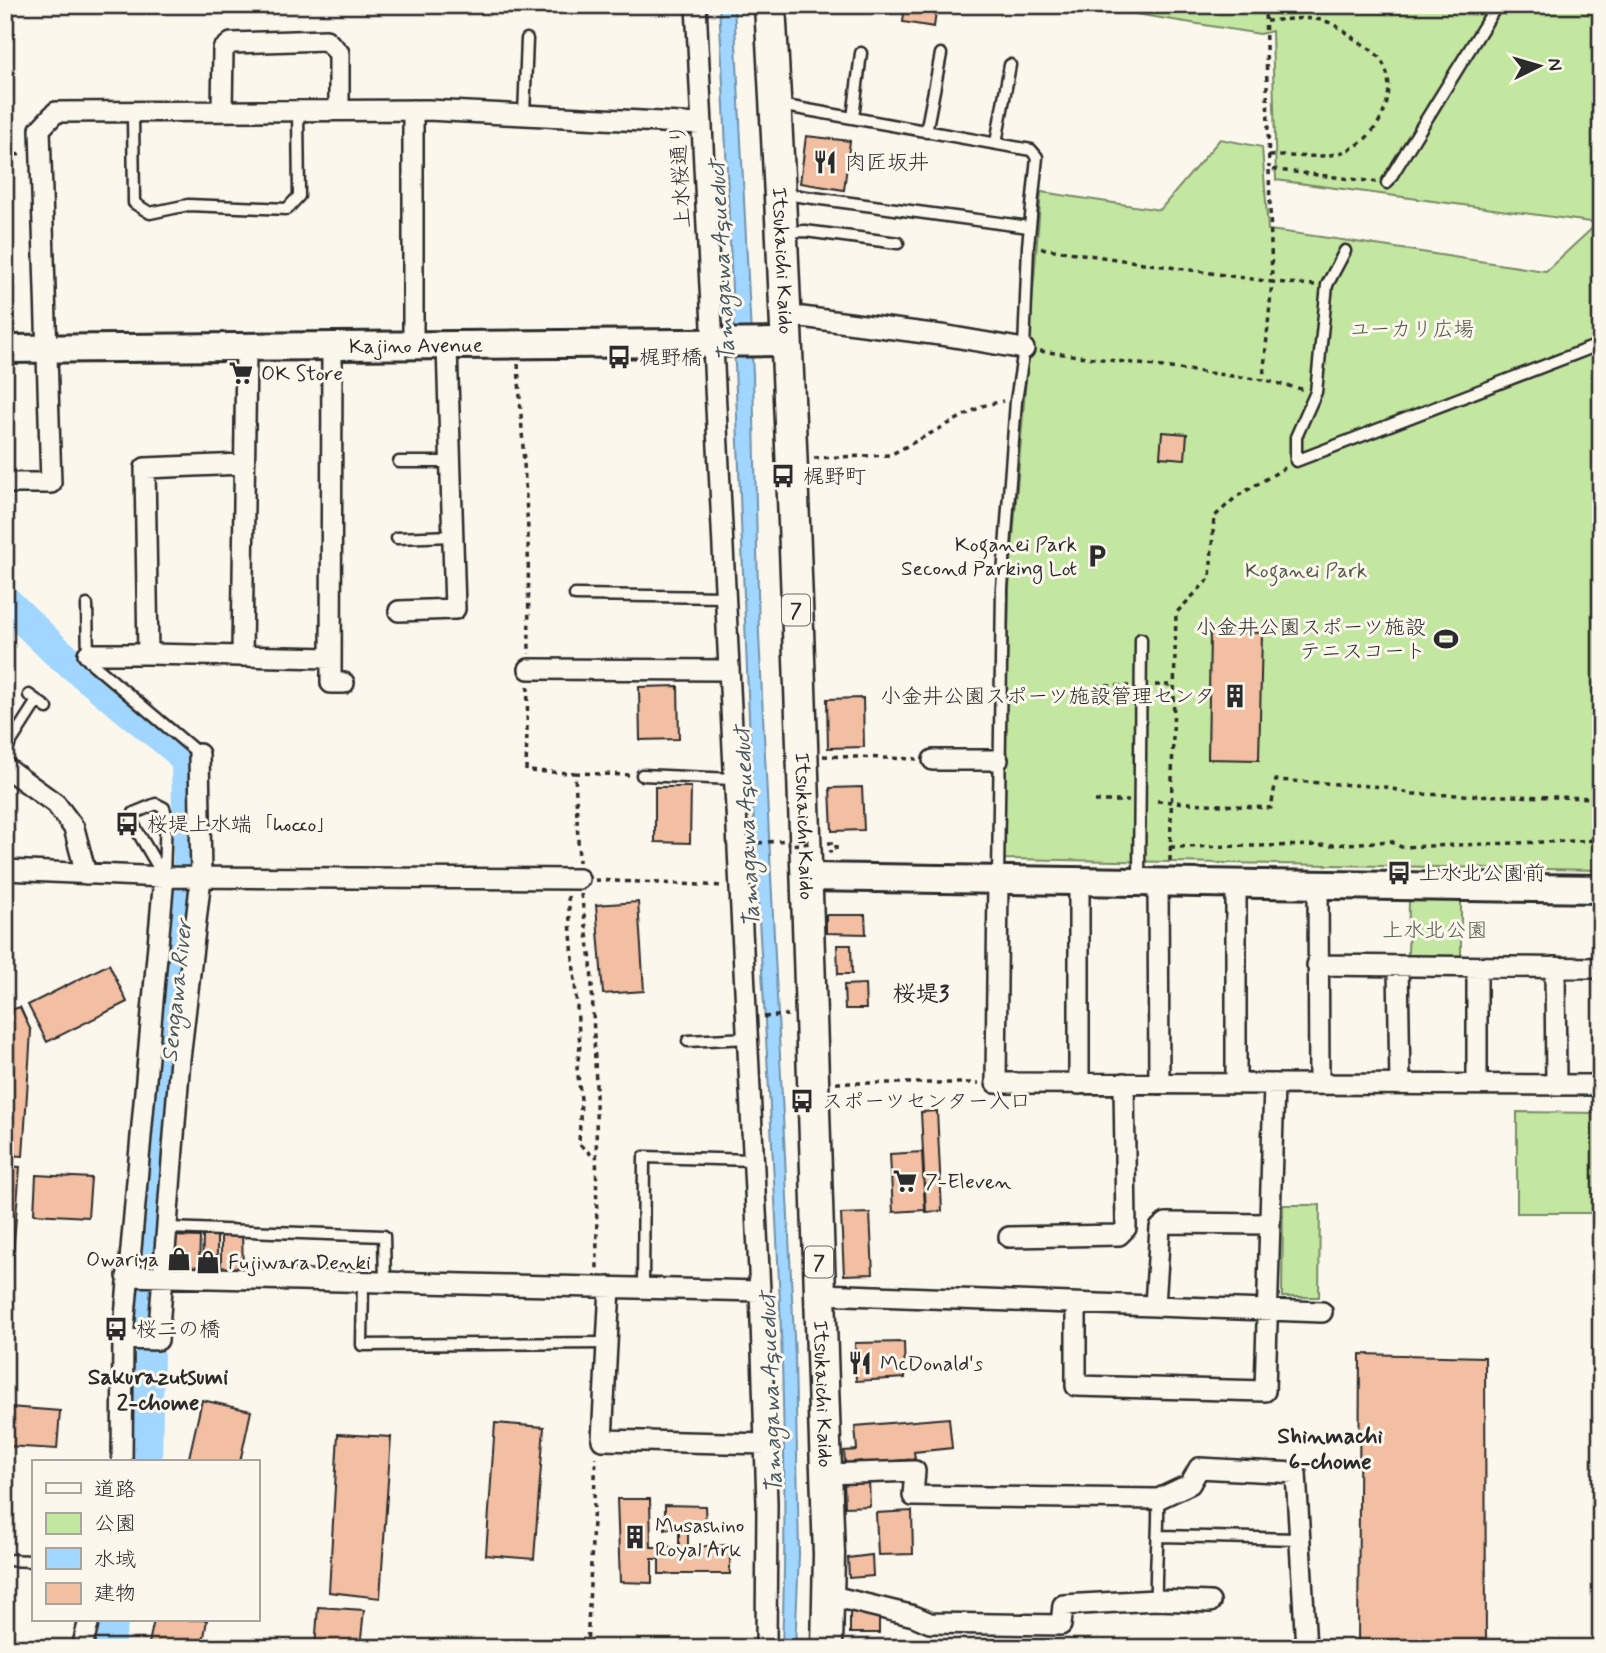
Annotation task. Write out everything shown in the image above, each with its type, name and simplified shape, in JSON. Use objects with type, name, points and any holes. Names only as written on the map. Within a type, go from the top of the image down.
[{"type":"main road","name":"Itsukaichi Kaido","points":[[770,5],[782,233],[777,335],[790,459],[802,756],[826,1474],[827,1648]]},
{"type":"street","name":"上水桜通り","points":[[696,5],[700,124],[717,344],[733,779],[760,1291],[766,1444],[766,1648]]},
{"type":"street","points":[[222,110],[223,50],[231,43],[326,40],[339,53],[339,110]]},
{"type":"street","points":[[5,483],[51,483],[40,129],[56,112],[133,114],[222,110],[413,110],[700,124]]},
{"type":"street","points":[[413,110],[413,346]]},
{"type":"street","points":[[777,335],[802,317],[1024,349]]},
{"type":"street","name":"Kajino Avenue","points":[[5,349],[717,344],[777,335]]},
{"type":"street","points":[[399,611],[455,609],[447,346]]},
{"type":"street","points":[[332,347],[331,683],[345,683]]},
{"type":"street","points":[[242,656],[246,349]]},
{"type":"street","points":[[148,654],[145,468],[243,464]]},
{"type":"street","points":[[89,654],[331,659]]},
{"type":"street","points":[[529,669],[729,670]]},
{"type":"street","points":[[123,1339],[158,1340],[180,1059],[201,878],[200,754]]},
{"type":"street","points":[[933,760],[998,760]]},
{"type":"street","points":[[5,767],[56,804],[74,828],[86,874]]},
{"type":"street","points":[[5,870],[201,878],[573,879]]},
{"type":"street","points":[[122,1460],[123,1339],[127,1276],[169,877]]},
{"type":"street","points":[[805,877],[1155,880],[1601,889]]},
{"type":"street","points":[[998,878],[996,1083],[1601,1085]]},
{"type":"street","points":[[1079,879],[1079,1084]]},
{"type":"street","points":[[1155,880],[1158,1084]]},
{"type":"street","points":[[1236,1083],[1237,882]]},
{"type":"street","points":[[1318,883],[1319,1084]]},
{"type":"street","points":[[1317,965],[1601,968]]},
{"type":"street","points":[[1398,966],[1400,1084]]},
{"type":"street","points":[[1476,1084],[1477,967]]},
{"type":"street","points":[[1555,967],[1556,1084]]},
{"type":"street","points":[[1009,1237],[1119,1235],[1126,1228],[1124,1083]]},
{"type":"street","points":[[1076,1304],[1076,1386],[1265,1391],[1267,1224],[1274,1084]]},
{"type":"street","points":[[1155,1305],[1160,1228],[1166,1223],[1267,1224]]},
{"type":"street","points":[[127,1276],[760,1291]]},
{"type":"street","points":[[603,1287],[606,1343],[603,1440],[766,1444]]},
{"type":"street","points":[[820,1294],[1322,1312]]},
{"type":"street","points":[[826,1474],[915,1471],[913,1496],[1158,1499],[1190,1484],[1199,1468],[1296,1473],[1306,1648]]},
{"type":"street","points":[[828,1595],[914,1616],[930,1623],[1061,1625],[1063,1605],[1156,1600],[1210,1602]]},
{"type":"street","points":[[82,1648],[88,1622]]},
{"type":"lane","points":[[1387,183],[1497,5]]},
{"type":"lane","points":[[524,115],[527,39]]},
{"type":"lane","points":[[853,118],[861,52]]},
{"type":"lane","points":[[926,132],[941,54]]},
{"type":"lane","points":[[996,143],[1010,65]]},
{"type":"lane","points":[[776,108],[791,107],[996,143],[1031,150],[1037,157],[1029,227],[1024,349],[1016,401],[1002,588],[998,878]]},
{"type":"lane","points":[[133,114],[134,203],[149,213],[188,205],[287,209],[299,196],[298,111]]},
{"type":"lane","points":[[780,194],[1029,227]]},
{"type":"lane","points":[[782,233],[805,231],[898,243]]},
{"type":"lane","points":[[1345,251],[1327,285],[1316,392],[1296,437],[1296,461],[1601,344]]},
{"type":"lane","points":[[400,462],[449,461]]},
{"type":"lane","points":[[397,538],[452,536]]},
{"type":"lane","points":[[575,595],[726,597]]},
{"type":"lane","points":[[87,605],[88,660],[200,754]]},
{"type":"lane","points":[[1141,639],[1155,880]]},
{"type":"lane","points":[[5,751],[33,698],[47,709]]},
{"type":"lane","points":[[642,775],[733,779]]},
{"type":"lane","points":[[156,804],[164,808],[166,814],[169,877],[132,822],[134,813],[156,804]]},
{"type":"lane","points":[[688,1041],[748,1038]]},
{"type":"lane","points":[[643,1287],[645,1157],[753,1160]]},
{"type":"lane","points":[[168,1228],[384,1236],[385,1282]]},
{"type":"lane","points":[[363,1282],[362,1345],[606,1343]]},
{"type":"lane","points":[[1156,1600],[1154,1544],[1159,1536],[1158,1499]]},
{"type":"lane","points":[[1159,1536],[1301,1539]]},
{"type":"lane","points":[[5,1560],[32,1561]]},
{"type":"path","points":[[1263,380],[1272,282],[1265,5]]},
{"type":"path","points":[[1266,21],[1310,19],[1335,25],[1378,56],[1389,78],[1389,98],[1381,116],[1361,143],[1339,154],[1269,156]]},
{"type":"path","points":[[1269,169],[1387,183]]},
{"type":"path","points":[[1028,246],[1272,282],[1327,285]]},
{"type":"path","points":[[517,345],[528,530],[529,669],[526,771],[642,775]]},
{"type":"path","points":[[1024,349],[1263,380],[1316,392]]},
{"type":"path","points":[[790,459],[890,455],[982,406],[993,402],[1016,401]]},
{"type":"path","points":[[1155,880],[1170,847],[1176,613],[1210,578],[1214,517],[1236,496],[1296,461]]},
{"type":"path","points":[[1155,685],[1174,685]]},
{"type":"path","points":[[1096,686],[1131,686]]},
{"type":"path","points":[[802,756],[933,760]]},
{"type":"path","points":[[575,773],[573,879],[580,1045],[577,1068],[581,1099],[579,1144],[595,1158]]},
{"type":"path","points":[[1157,801],[1271,808],[1276,780],[1385,787],[1412,794],[1601,798]]},
{"type":"path","points":[[1095,801],[1131,801]]},
{"type":"path","points":[[1170,847],[1331,845],[1391,841],[1401,846],[1601,840]]},
{"type":"path","points":[[748,844],[788,841],[789,845],[812,843]]},
{"type":"path","points":[[573,879],[740,886]]},
{"type":"path","points":[[573,879],[591,961],[598,1242],[603,1287]]},
{"type":"path","points":[[757,1018],[792,1015]]},
{"type":"path","points":[[813,1083],[996,1083]]},
{"type":"path","points":[[587,1648],[596,1453]]},
{"type":"green space","name":"Koganei Park","points":[[1080,5],[1601,5],[1601,870],[1003,859],[1009,588],[1041,192],[1160,210],[1220,139],[1262,147],[1268,230],[1546,271],[1598,223],[1276,180],[1272,31],[1260,34]]},
{"type":"green space","name":"上水北公園","points":[[1409,900],[1461,901],[1461,960],[1408,959]]},
{"type":"green space","points":[[1517,1112],[1601,1113],[1601,1213],[1517,1213]]},
{"type":"green space","points":[[1283,1205],[1320,1205],[1319,1297],[1282,1297]]},
{"type":"water","points":[[719,5],[734,5],[753,374],[759,635],[795,1357],[799,1554],[795,1648],[782,1648],[782,1348],[750,742]]},
{"type":"building","points":[[905,5],[937,5],[934,27],[903,22]]},
{"type":"building","name":"肉匠坂井","points":[[806,136],[850,141],[844,190],[800,183]]},
{"type":"building","points":[[1162,432],[1187,434],[1185,459],[1160,457]]},
{"type":"building","name":"小金井公園スポーツ施設管理センタ","points":[[1210,632],[1262,633],[1259,760],[1208,759]]},
{"type":"building","points":[[678,686],[679,739],[640,740],[639,687]]},
{"type":"building","points":[[863,698],[864,747],[828,748],[827,699]]},
{"type":"building","points":[[655,787],[691,787],[690,843],[655,842]]},
{"type":"building","points":[[862,787],[864,830],[832,831],[830,788]]},
{"type":"building","points":[[638,902],[644,991],[603,994],[596,905]]},
{"type":"building","points":[[826,915],[865,915],[866,934],[826,933]]},
{"type":"building","points":[[837,945],[851,945],[852,974],[838,974]]},
{"type":"building","points":[[109,964],[127,1002],[47,1042],[28,1005]]},
{"type":"building","points":[[865,984],[866,1009],[845,1009],[844,985]]},
{"type":"building","points":[[20,1007],[31,1031],[23,1156],[5,1155],[5,1012]]},
{"type":"building","points":[[937,1111],[942,1211],[926,1212],[921,1112]]},
{"type":"building","points":[[922,1152],[925,1210],[893,1212],[890,1154]]},
{"type":"building","points":[[5,1166],[20,1167],[7,1330],[5,1329]]},
{"type":"building","points":[[36,1175],[91,1178],[88,1217],[34,1214]]},
{"type":"building","points":[[870,1213],[873,1274],[844,1275],[841,1214]]},
{"type":"building","points":[[242,1232],[243,1269],[221,1270],[221,1233]]},
{"type":"building","points":[[170,1236],[200,1237],[199,1269],[169,1268]]},
{"type":"building","points":[[203,1236],[217,1236],[217,1270],[202,1270]]},
{"type":"building","points":[[904,1342],[905,1378],[856,1381],[855,1343]]},
{"type":"building","points":[[1360,1354],[1485,1357],[1486,1648],[1358,1648]]},
{"type":"building","points":[[202,1400],[251,1411],[240,1460],[188,1460]]},
{"type":"building","points":[[9,1407],[60,1411],[57,1449],[6,1446]]},
{"type":"building","points":[[949,1418],[952,1448],[914,1452],[915,1459],[845,1463],[844,1451],[857,1450],[855,1426]]},
{"type":"building","points":[[495,1423],[544,1427],[534,1559],[486,1555]]},
{"type":"building","points":[[338,1434],[391,1437],[380,1598],[329,1592]]},
{"type":"building","points":[[869,1478],[870,1506],[845,1507],[844,1479]]},
{"type":"building","name":"Musashino Royal Ark","points":[[617,1499],[650,1499],[651,1547],[679,1547],[679,1528],[665,1529],[665,1505],[705,1506],[706,1529],[688,1529],[688,1547],[730,1545],[730,1574],[659,1574],[659,1559],[652,1559],[652,1583],[620,1582]]},
{"type":"building","points":[[912,1511],[913,1554],[878,1555],[876,1513]]},
{"type":"building","points":[[872,1555],[873,1576],[849,1578],[848,1558]]},
{"type":"building","points":[[318,1607],[364,1610],[360,1648],[315,1648]]},
{"type":"building","points":[[850,1607],[879,1612],[879,1633],[850,1633]]},
{"type":"building","points":[[154,1622],[207,1622],[202,1648],[148,1648]]},
{"type":"waterway","name":"Sengawa River","points":[[5,601],[55,650],[178,750],[187,762],[189,859],[162,1137],[148,1354],[146,1460]]},
{"type":"waterway","name":"Sengawa River","points":[[107,1648],[113,1622]]},
{"type":"place","name":"肉匠坂井","points":[[825,162]]},
{"type":"place","name":"梶野橋","points":[[619,357]]},
{"type":"place","name":"OK Store","points":[[241,373]]},
{"type":"place","name":"梶野町","points":[[783,476]]},
{"type":"place","name":"Koganei Park Second Parking Lot","points":[[1097,556]]},
{"type":"place","name":"小金井公園スポーツ施設 テニスコート","points":[[1446,639]]},
{"type":"place","name":"小金井公園スポーツ施設管理センタ","points":[[1235,696]]},
{"type":"place","name":"桜堤上水端「hocco」","points":[[127,824]]},
{"type":"place","name":"上水北公園前","points":[[1399,873]]},
{"type":"place","name":"スポーツセンター入口","points":[[802,1101]]},
{"type":"place","name":"7-Eleven","points":[[905,1181]]},
{"type":"place","name":"Owariya","points":[[179,1259]]},
{"type":"place","name":"Fujiwara Denki","points":[[208,1262]]},
{"type":"place","name":"桜二の橋","points":[[116,1329]]},
{"type":"place","name":"McDonald's","points":[[860,1363]]},
{"type":"place","name":"Musashino Royal Ark","points":[[635,1537]]},
{"type":"district","name":"桜堤3","points":[[921,993]]},
{"type":"district","name":"Sakurazutsumi 2-chome","points":[[158,1389]]},
{"type":"district","name":"Shinmachi 6-chome","points":[[1330,1448]]},
{"type":"water label","name":"Tamagawa Aqueduct","points":[[721,261]]},
{"type":"water label","name":"Tamagawa Aqueduct","points":[[746,827]]},
{"type":"water label","name":"Tamagawa Aqueduct","points":[[770,1393]]},
{"type":"park label","name":"ユーカリ広場","points":[[1412,329]]}]
